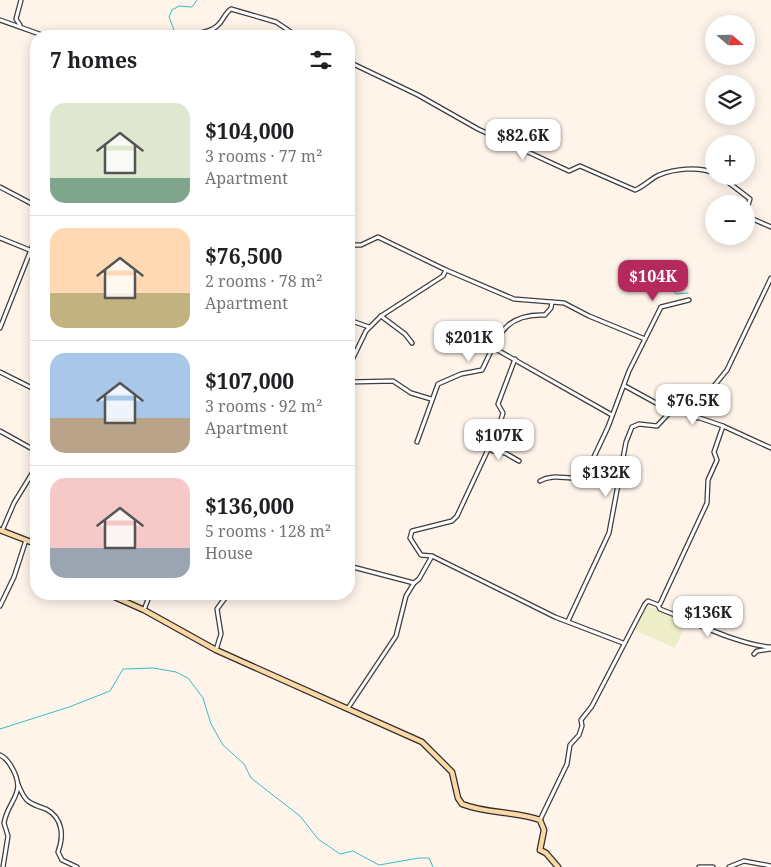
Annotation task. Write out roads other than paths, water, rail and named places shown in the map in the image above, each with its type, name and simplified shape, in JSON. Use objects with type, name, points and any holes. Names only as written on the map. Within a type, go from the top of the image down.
[{"type":"street","points":[[20,25],[16,19],[21,0]]},
{"type":"street","points":[[204,30],[219,24],[226,12],[231,8],[276,22],[287,30]]},
{"type":"street","points":[[0,20],[31,30]]},
{"type":"street","points":[[355,65],[418,94],[478,128],[568,170],[580,166],[635,190],[646,186],[658,176],[680,169],[705,172]]},
{"type":"street","points":[[732,185],[746,195]]},
{"type":"street","points":[[0,187],[30,203]]},
{"type":"street","points":[[755,220],[771,227]]},
{"type":"street","points":[[355,245],[361,245],[378,237],[446,270],[514,299],[564,303],[589,316],[645,339]]},
{"type":"street","points":[[0,238],[30,250]]},
{"type":"street","points":[[0,328],[30,256]]},
{"type":"street","points":[[355,354],[369,327],[381,316],[443,276],[446,270]]},
{"type":"street","points":[[697,418],[705,397],[727,370],[771,278]]},
{"type":"street","points":[[540,481],[556,475],[580,478],[585,476],[593,463],[596,448],[608,427],[625,386],[629,371],[661,307],[689,300]]},
{"type":"street","points":[[416,442],[438,384],[461,374],[482,370],[495,340],[511,322],[532,315],[546,315],[551,308],[552,302]]},
{"type":"street","points":[[381,316],[405,334],[412,343]]},
{"type":"street","points":[[355,322],[369,327]]},
{"type":"street","points":[[492,348],[612,414]]},
{"type":"street","points":[[515,359],[498,404],[503,413],[501,420],[456,516],[452,521],[412,531],[410,538],[421,555],[432,556],[568,621],[623,643]]},
{"type":"street","points":[[0,372],[30,387]]},
{"type":"street","points":[[355,382],[393,381],[411,393],[431,399]]},
{"type":"street","points":[[625,386],[672,410],[724,426],[771,448]]},
{"type":"street","points":[[568,621],[609,533],[626,442],[632,427],[639,424],[657,426],[672,410]]},
{"type":"street","points":[[658,605],[707,503],[708,480],[717,460],[714,452],[724,426]]},
{"type":"street","points":[[0,431],[30,448]]},
{"type":"street","points":[[488,448],[493,452],[505,453],[519,460]]},
{"type":"street","points":[[30,477],[14,503],[1,531],[30,541]]},
{"type":"street","points":[[0,606],[14,576],[26,539]]},
{"type":"street","points":[[348,708],[396,636],[406,596],[414,583],[419,579],[432,556]]},
{"type":"street","points":[[355,568],[414,583]]},
{"type":"street","points":[[122,600],[144,610],[216,650],[422,742],[452,772],[458,798],[462,804],[488,810],[524,814],[540,820]]},
{"type":"street","points":[[144,610],[148,600]]},
{"type":"street","points":[[216,650],[221,634],[216,609],[223,600]]},
{"type":"street","points":[[558,867],[540,850],[544,830],[540,820],[567,764],[570,745],[582,726],[581,720],[592,706],[623,643],[645,604],[648,601],[658,605],[660,609],[736,639],[759,647],[771,648]]},
{"type":"street","points":[[754,654],[757,651],[771,648]]},
{"type":"street","points":[[0,755],[4,757],[12,769],[24,797],[30,803],[48,811],[60,822],[64,835],[58,852],[62,860],[77,867]]},
{"type":"street","points":[[3,867],[8,836],[4,823],[18,793],[18,784]]},
{"type":"street","points":[[729,867],[744,861],[771,866]]},
{"type":"street","points":[[699,867],[713,867]]},
{"type":"waterway","points":[[174,30],[169,17],[172,10],[179,6],[192,7],[197,0]]},
{"type":"waterway","points":[[662,278],[676,294],[688,293]]},
{"type":"waterway","points":[[0,729],[69,707],[110,691],[123,669],[153,668],[176,672],[188,678],[203,698],[211,724],[223,745],[244,764],[251,778],[300,816],[318,839],[340,854],[353,851],[379,865],[429,858],[433,867]]}]
